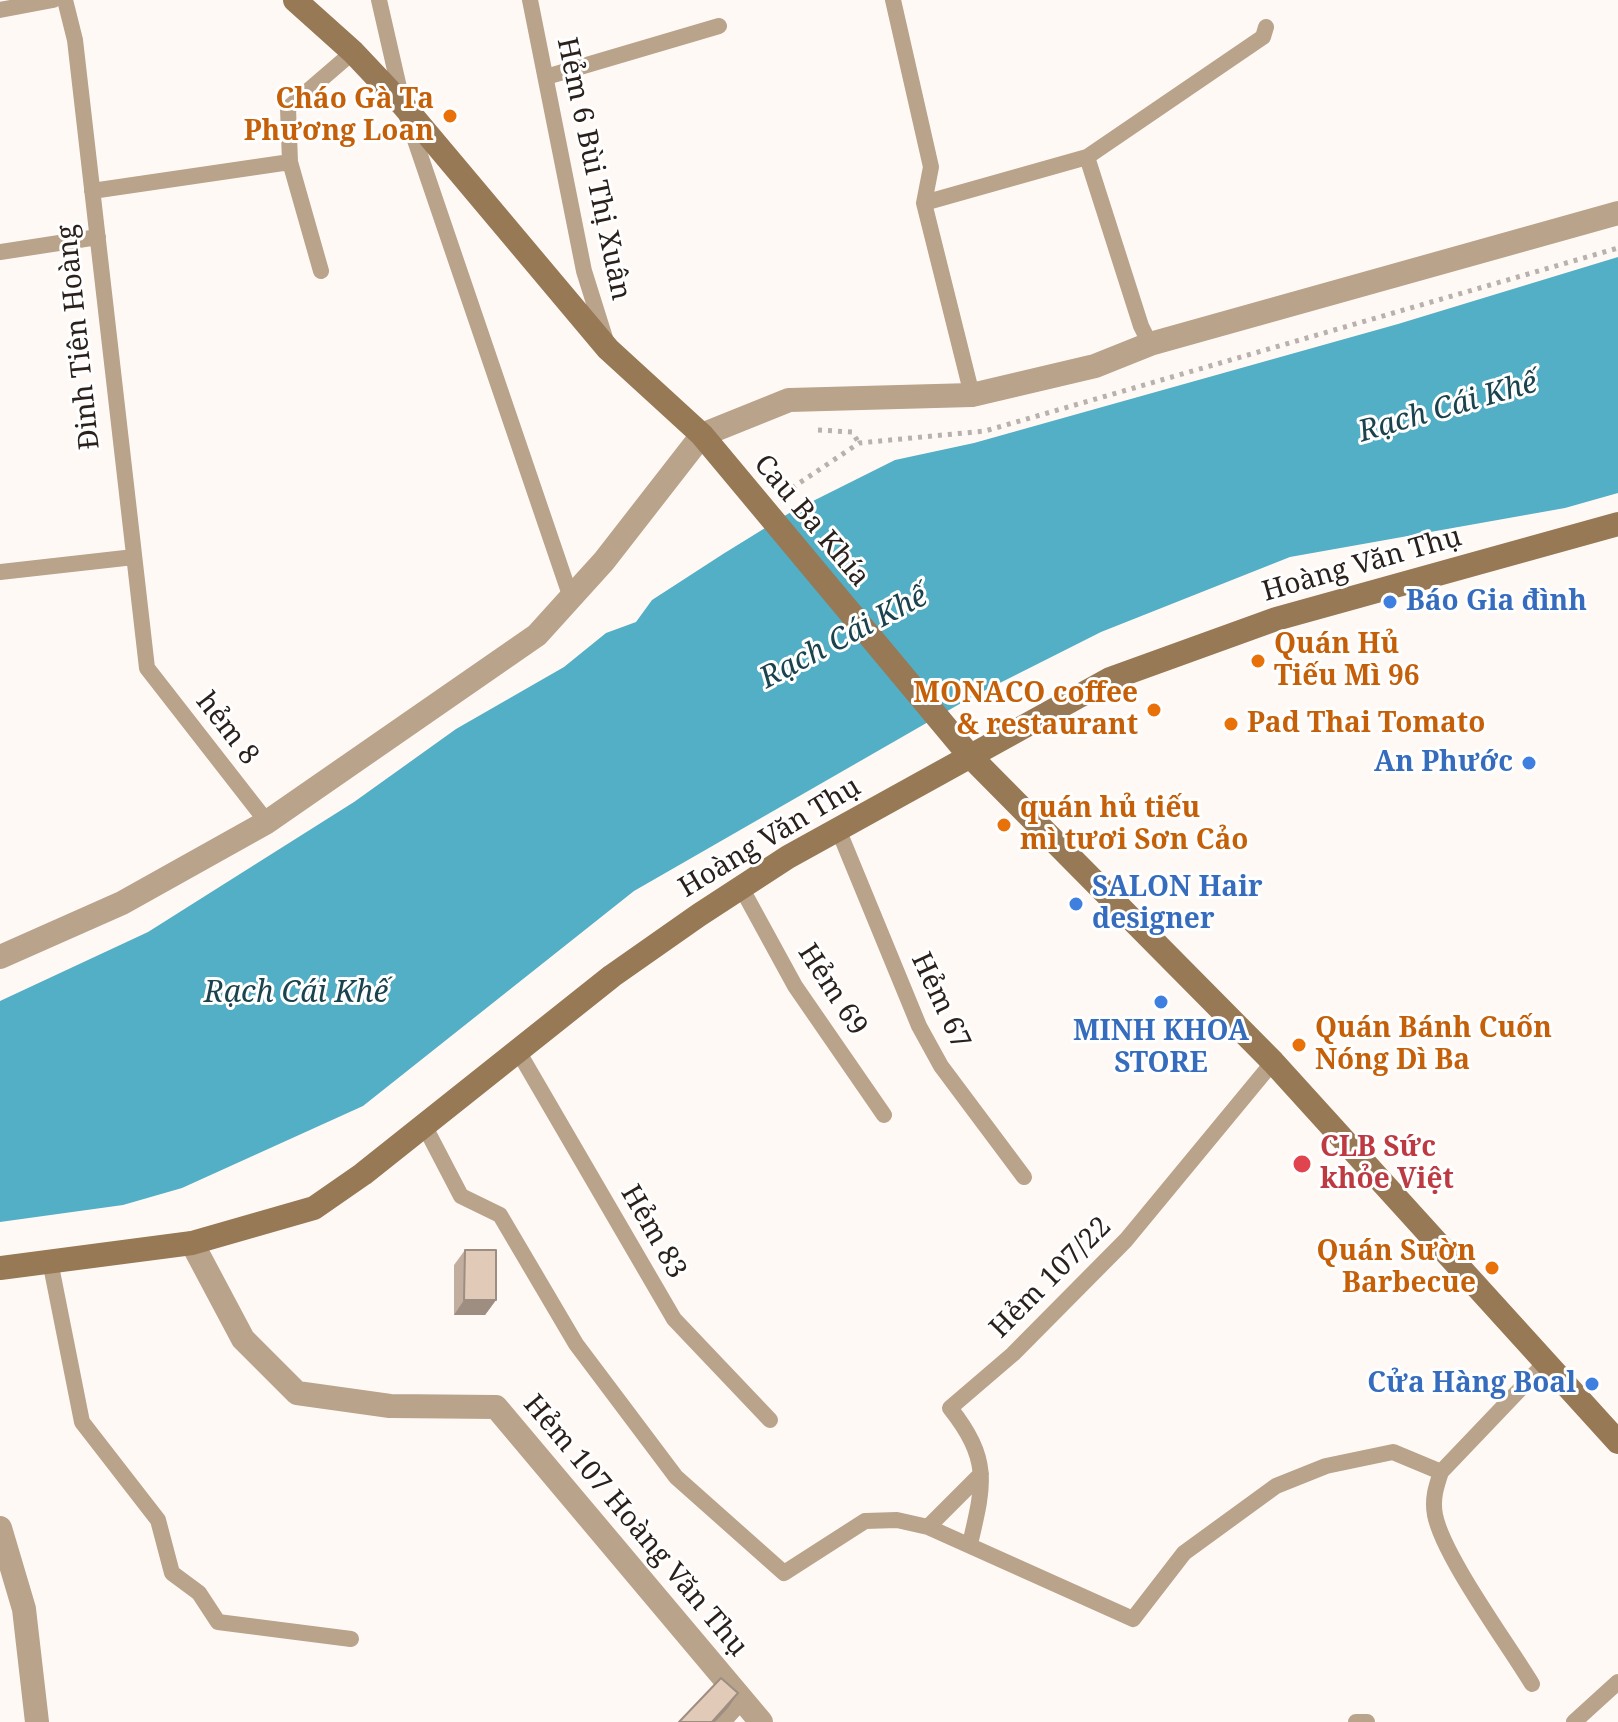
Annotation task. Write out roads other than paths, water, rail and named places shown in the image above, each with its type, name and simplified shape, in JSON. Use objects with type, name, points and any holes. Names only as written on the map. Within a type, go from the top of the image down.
[{"type":"street","points":[[295,0],[353,52],[403,105],[608,349],[702,435]]},
{"type":"street","points":[[0,957],[122,903],[267,822],[537,635],[571,598],[702,435],[789,400],[972,395],[1095,366],[1150,344],[1618,213]]},
{"type":"street","name":"Cau Ba Khía","points":[[702,435],[964,750],[1273,1062],[1618,1442]]},
{"type":"street","name":"Hoàng Văn Thụ","points":[[0,1268],[192,1243],[314,1208],[612,976],[742,889],[964,750],[1110,679],[1276,619],[1618,524]]},
{"type":"street","name":"Hẻm 107 Hoàng Văn Thụ","points":[[192,1243],[243,1339],[297,1393],[390,1406],[496,1407],[761,1722]]},
{"type":"street","points":[[0,1528],[24,1609],[37,1722]]},
{"type":"lane","points":[[0,10],[53,0]]},
{"type":"lane","name":"Đinh Tiên Hoàng","points":[[65,0],[75,40],[147,668]]},
{"type":"lane","points":[[379,0],[403,105],[571,598]]},
{"type":"lane","name":"Hẻm 6 Bùi Thị Xuân","points":[[530,0],[584,271],[608,349]]},
{"type":"lane","points":[[893,0],[931,167],[924,203],[972,395]]},
{"type":"lane","points":[[546,77],[719,26]]},
{"type":"lane","points":[[924,203],[1087,157],[1263,37],[1266,27]]},
{"type":"lane","points":[[321,271],[290,162],[288,108],[353,52]]},
{"type":"lane","points":[[1087,157],[1141,326],[1150,344]]},
{"type":"lane","points":[[92,191],[290,162]]},
{"type":"lane","points":[[0,252],[98,237]]},
{"type":"lane","points":[[0,572],[134,557]]},
{"type":"lane","name":"hẻm 8","points":[[147,668],[267,822]]},
{"type":"lane","name":"Hẻm 67","points":[[838,829],[919,1026],[941,1066],[1024,1177]]},
{"type":"lane","name":"Hẻm 69","points":[[742,889],[795,986],[884,1115]]},
{"type":"lane","name":"Hẻm 83","points":[[518,1051],[674,1319],[770,1420]]},
{"type":"lane","name":"Hẻm 107/22","points":[[970,1544],[981,1474],[980,1457],[970,1434],[950,1408],[1013,1354],[1126,1240],[1273,1062]]},
{"type":"lane","points":[[424,1125],[461,1196],[500,1215],[576,1344],[676,1477],[784,1573],[865,1521],[897,1520],[928,1527],[970,1544],[1133,1619],[1184,1553],[1276,1486],[1326,1466],[1393,1452],[1441,1472]]},
{"type":"lane","points":[[50,1261],[82,1422],[158,1520],[172,1573],[199,1593],[218,1622],[351,1639]]},
{"type":"lane","points":[[1532,1684],[1447,1545],[1435,1516],[1433,1494],[1441,1472],[1546,1362]]},
{"type":"lane","points":[[928,1527],[981,1474]]},
{"type":"lane","points":[[1574,1722],[1618,1682]]},
{"type":"lane","points":[[723,1722],[742,1701]]},
{"type":"lane","points":[[1356,1722],[1367,1722]]},
{"type":"water","name":"Rạch Cái Khế","points":[[1618,257],[1618,493],[1565,508],[1290,557],[1101,632],[970,698],[634,891],[363,1106],[182,1188],[123,1205],[0,1222],[0,1001],[148,932],[354,802],[456,729],[564,667],[606,633],[636,622],[652,600],[791,512],[895,460],[974,443],[1398,324]]},
{"type":"place","name":"Cháo Gà Ta Phương Loan","points":[[450,116]]},
{"type":"place","name":"Báo Gia đình","points":[[1390,602]]},
{"type":"place","name":"Quán Hủ Tiếu Mì 96","points":[[1258,661]]},
{"type":"place","name":"MONACO coffee & restaurant","points":[[1154,710]]},
{"type":"place","name":"Pad Thai Tomato","points":[[1231,724]]},
{"type":"place","name":"An Phước","points":[[1529,763]]},
{"type":"place","name":"quán hủ tiếu mì tươi Sơn Cảo","points":[[1004,825]]},
{"type":"place","name":"SALON Hair designer","points":[[1076,904]]},
{"type":"place","name":"MINH KHOA STORE","points":[[1161,1002]]},
{"type":"place","name":"Quán Bánh Cuốn Nóng Dì Ba","points":[[1299,1045]]},
{"type":"place","name":"CLB Sức khỏe Việt","points":[[1302,1164]]},
{"type":"place","name":"Quán Sườn Barbecue","points":[[1492,1268]]},
{"type":"place","name":"Cửa Hàng Boal","points":[[1592,1384]]}]
